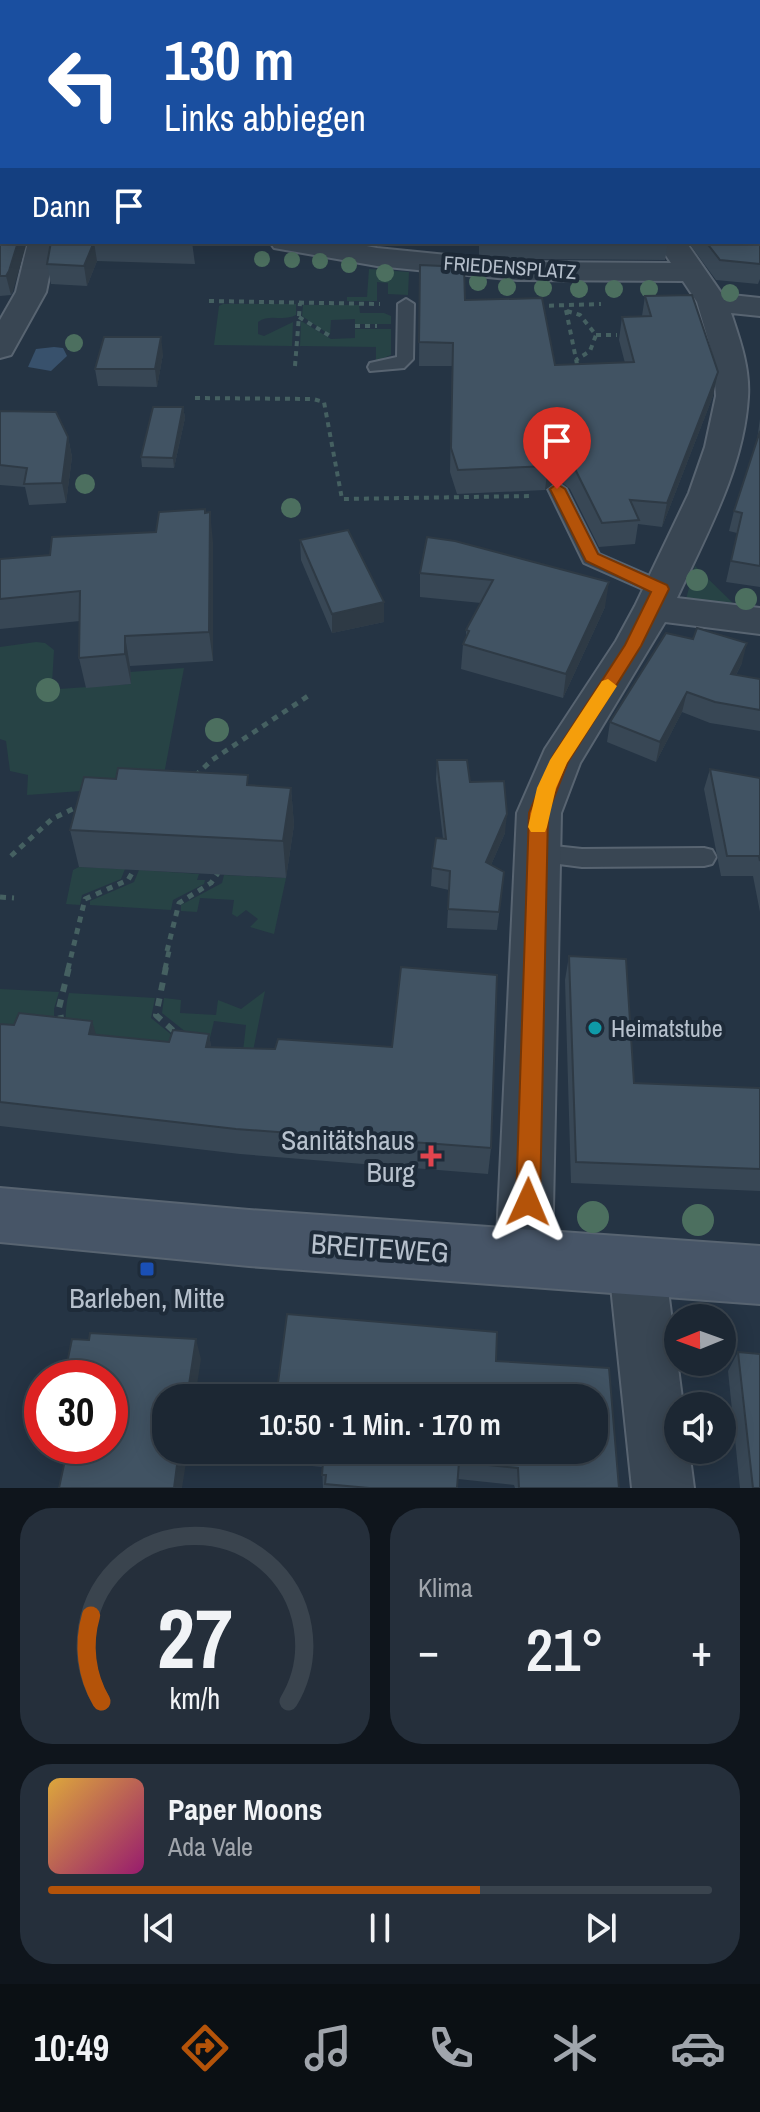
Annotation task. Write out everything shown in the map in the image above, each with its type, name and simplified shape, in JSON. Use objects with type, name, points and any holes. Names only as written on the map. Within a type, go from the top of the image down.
[{"type":"street","points":[[0,348],[31,292],[42,244]]},
{"type":"street","name":"FRIEDENSPLATZ","points":[[327,244],[377,257],[503,270],[691,272],[760,307]]},
{"type":"street","points":[[524,1259],[539,813],[553,774],[633,646],[658,598],[707,493],[729,417],[732,376],[691,272]]},
{"type":"street","points":[[658,598],[689,614],[760,621]]},
{"type":"street","name":"BREITEWEG","points":[[0,1215],[524,1259],[760,1275]]},
{"type":"street","points":[[637,1267],[663,1488]]},
{"type":"lane","points":[[376,367],[398,364],[405,359],[406,304]]},
{"type":"lane","points":[[559,492],[591,558],[658,598]]},
{"type":"lane","points":[[536,853],[582,858],[704,857]]},
{"type":"path","points":[[209,301],[406,304]]},
{"type":"path","points":[[295,366],[300,303]]},
{"type":"path","points":[[578,369],[566,308],[580,315],[596,335]]},
{"type":"path","points":[[299,317],[330,336]]},
{"type":"path","points":[[596,335],[617,335]]},
{"type":"path","points":[[576,360],[590,351],[596,335]]},
{"type":"path","points":[[195,398],[313,399],[324,402],[333,436],[342,499],[559,492]]},
{"type":"path","points":[[192,778],[212,760],[308,696]]},
{"type":"path","points":[[11,856],[52,819],[94,803]]},
{"type":"path","points":[[58,1036],[62,1022],[59,1008],[85,899],[128,880],[135,868]]},
{"type":"path","points":[[185,1041],[156,1015],[168,951],[179,903],[211,883],[218,873]]},
{"type":"path","points":[[0,897],[14,898]]},
{"type":"green space","points":[[369,269],[409,272],[408,295],[388,294],[388,283],[377,282],[377,301],[347,301],[347,297],[367,297]]},
{"type":"green space","points":[[296,304],[296,315],[258,322],[258,334],[264,336],[293,322],[292,346],[214,345],[219,306]]},
{"type":"green space","points":[[303,305],[359,305],[360,313],[391,316],[391,324],[355,324],[355,319],[331,320],[330,335],[302,316]]},
{"type":"green space","points":[[301,321],[331,339],[355,338],[355,329],[391,329],[391,355],[376,361],[376,347],[300,346]]},
{"type":"green space","points":[[695,566],[738,608],[686,599]]},
{"type":"green space","points":[[45,643],[54,650],[52,684],[59,689],[130,684],[130,672],[184,668],[162,785],[27,795],[28,775],[10,771],[6,741],[0,739],[0,647]]},
{"type":"green space","points":[[79,867],[125,869],[121,879],[82,895],[80,905],[66,904],[73,870]]},
{"type":"green space","points":[[139,870],[199,874],[197,880],[205,880],[204,884],[173,900],[171,910],[90,905],[90,901],[134,882]]},
{"type":"green space","points":[[224,875],[286,878],[274,934],[250,927],[258,919],[246,910],[237,917],[232,914],[234,900],[200,898],[197,912],[181,911],[181,905],[222,883]]},
{"type":"green space","points":[[0,989],[59,992],[54,1009],[54,1030],[0,1024]]},
{"type":"green space","points":[[265,991],[251,1061],[242,1060],[246,1025],[214,1021],[209,1042],[196,1040],[162,1013],[164,998],[181,1000],[180,1013],[216,1015],[218,1000],[241,1009]]},
{"type":"green space","points":[[69,993],[155,998],[151,1018],[183,1044],[63,1040]]},
{"type":"water","points":[[63,348],[67,356],[51,371],[28,367],[36,349]]},
{"type":"building","points":[[0,244],[17,244],[9,271],[6,276],[0,276]]},
{"type":"building","points":[[51,244],[93,244],[84,266],[47,264]]},
{"type":"building","points":[[708,244],[760,244],[760,264],[720,260]]},
{"type":"building","points":[[420,265],[464,267],[465,300],[542,298],[555,365],[634,362],[622,317],[651,316],[645,296],[692,295],[718,372],[667,503],[630,500],[639,520],[602,523],[573,465],[561,457],[548,466],[458,470],[451,448],[453,343],[419,342]]},
{"type":"building","points":[[104,337],[161,337],[155,369],[95,369]]},
{"type":"building","points":[[153,407],[183,407],[173,458],[141,457]]},
{"type":"building","points":[[0,411],[56,412],[68,437],[62,483],[24,484],[27,468],[0,465]]},
{"type":"building","points":[[760,431],[760,566],[731,561],[742,513],[734,511]]},
{"type":"building","points":[[205,509],[205,513],[210,512],[209,632],[125,636],[125,654],[79,658],[80,591],[0,599],[0,559],[50,555],[52,537],[156,532],[159,512]]},
{"type":"building","points":[[348,530],[384,602],[332,614],[300,540]]},
{"type":"building","points":[[427,537],[455,541],[609,582],[566,674],[463,644],[469,631],[466,630],[493,580],[420,573]]},
{"type":"building","points":[[697,628],[747,643],[731,674],[760,679],[760,710],[715,702],[687,692],[660,742],[610,722],[666,633],[693,639]]},
{"type":"building","points":[[437,760],[467,760],[470,782],[504,781],[507,814],[486,862],[504,872],[499,912],[448,909],[450,871],[432,868],[436,838],[446,839]]},
{"type":"building","points":[[118,768],[248,775],[247,785],[291,788],[283,841],[70,830],[84,777],[116,779]]},
{"type":"building","points":[[710,769],[760,778],[760,861],[759,856],[727,856]]},
{"type":"building","points":[[569,956],[626,959],[634,1083],[760,1088],[760,1169],[576,1162]]},
{"type":"building","points":[[401,967],[497,975],[491,1148],[236,1129],[0,1102],[0,1024],[14,1025],[19,1013],[92,1021],[89,1034],[169,1042],[173,1030],[209,1034],[206,1047],[275,1049],[278,1039],[392,1047]]},
{"type":"building","points":[[287,1314],[497,1332],[496,1361],[609,1368],[619,1488],[519,1488],[518,1468],[479,1464],[608,1464],[608,1384],[278,1384]]},
{"type":"building","points":[[90,1333],[196,1339],[189,1384],[152,1384],[152,1464],[177,1464],[174,1488],[59,1488],[64,1464],[128,1464],[128,1360],[68,1360],[72,1339],[89,1340]]},
{"type":"building","points":[[738,1352],[760,1354],[760,1488],[753,1488]]},
{"type":"building","points":[[323,1464],[459,1464],[457,1488],[369,1488],[325,1484],[326,1475],[322,1475]]},
{"type":"slow traffic","points":[[538,827],[546,788],[560,760],[608,686]]},
{"type":"place","name":"Heimatstube","points":[[595,1028]]},
{"type":"place","name":"Sanitätshaus Burg","points":[[431,1156]]},
{"type":"place","name":"Barleben, Mitte","points":[[147,1269]]},
{"type":"route","points":[[528,1202],[539,813],[546,788],[560,760],[633,646],[661,589],[591,558],[557,489]]}]
